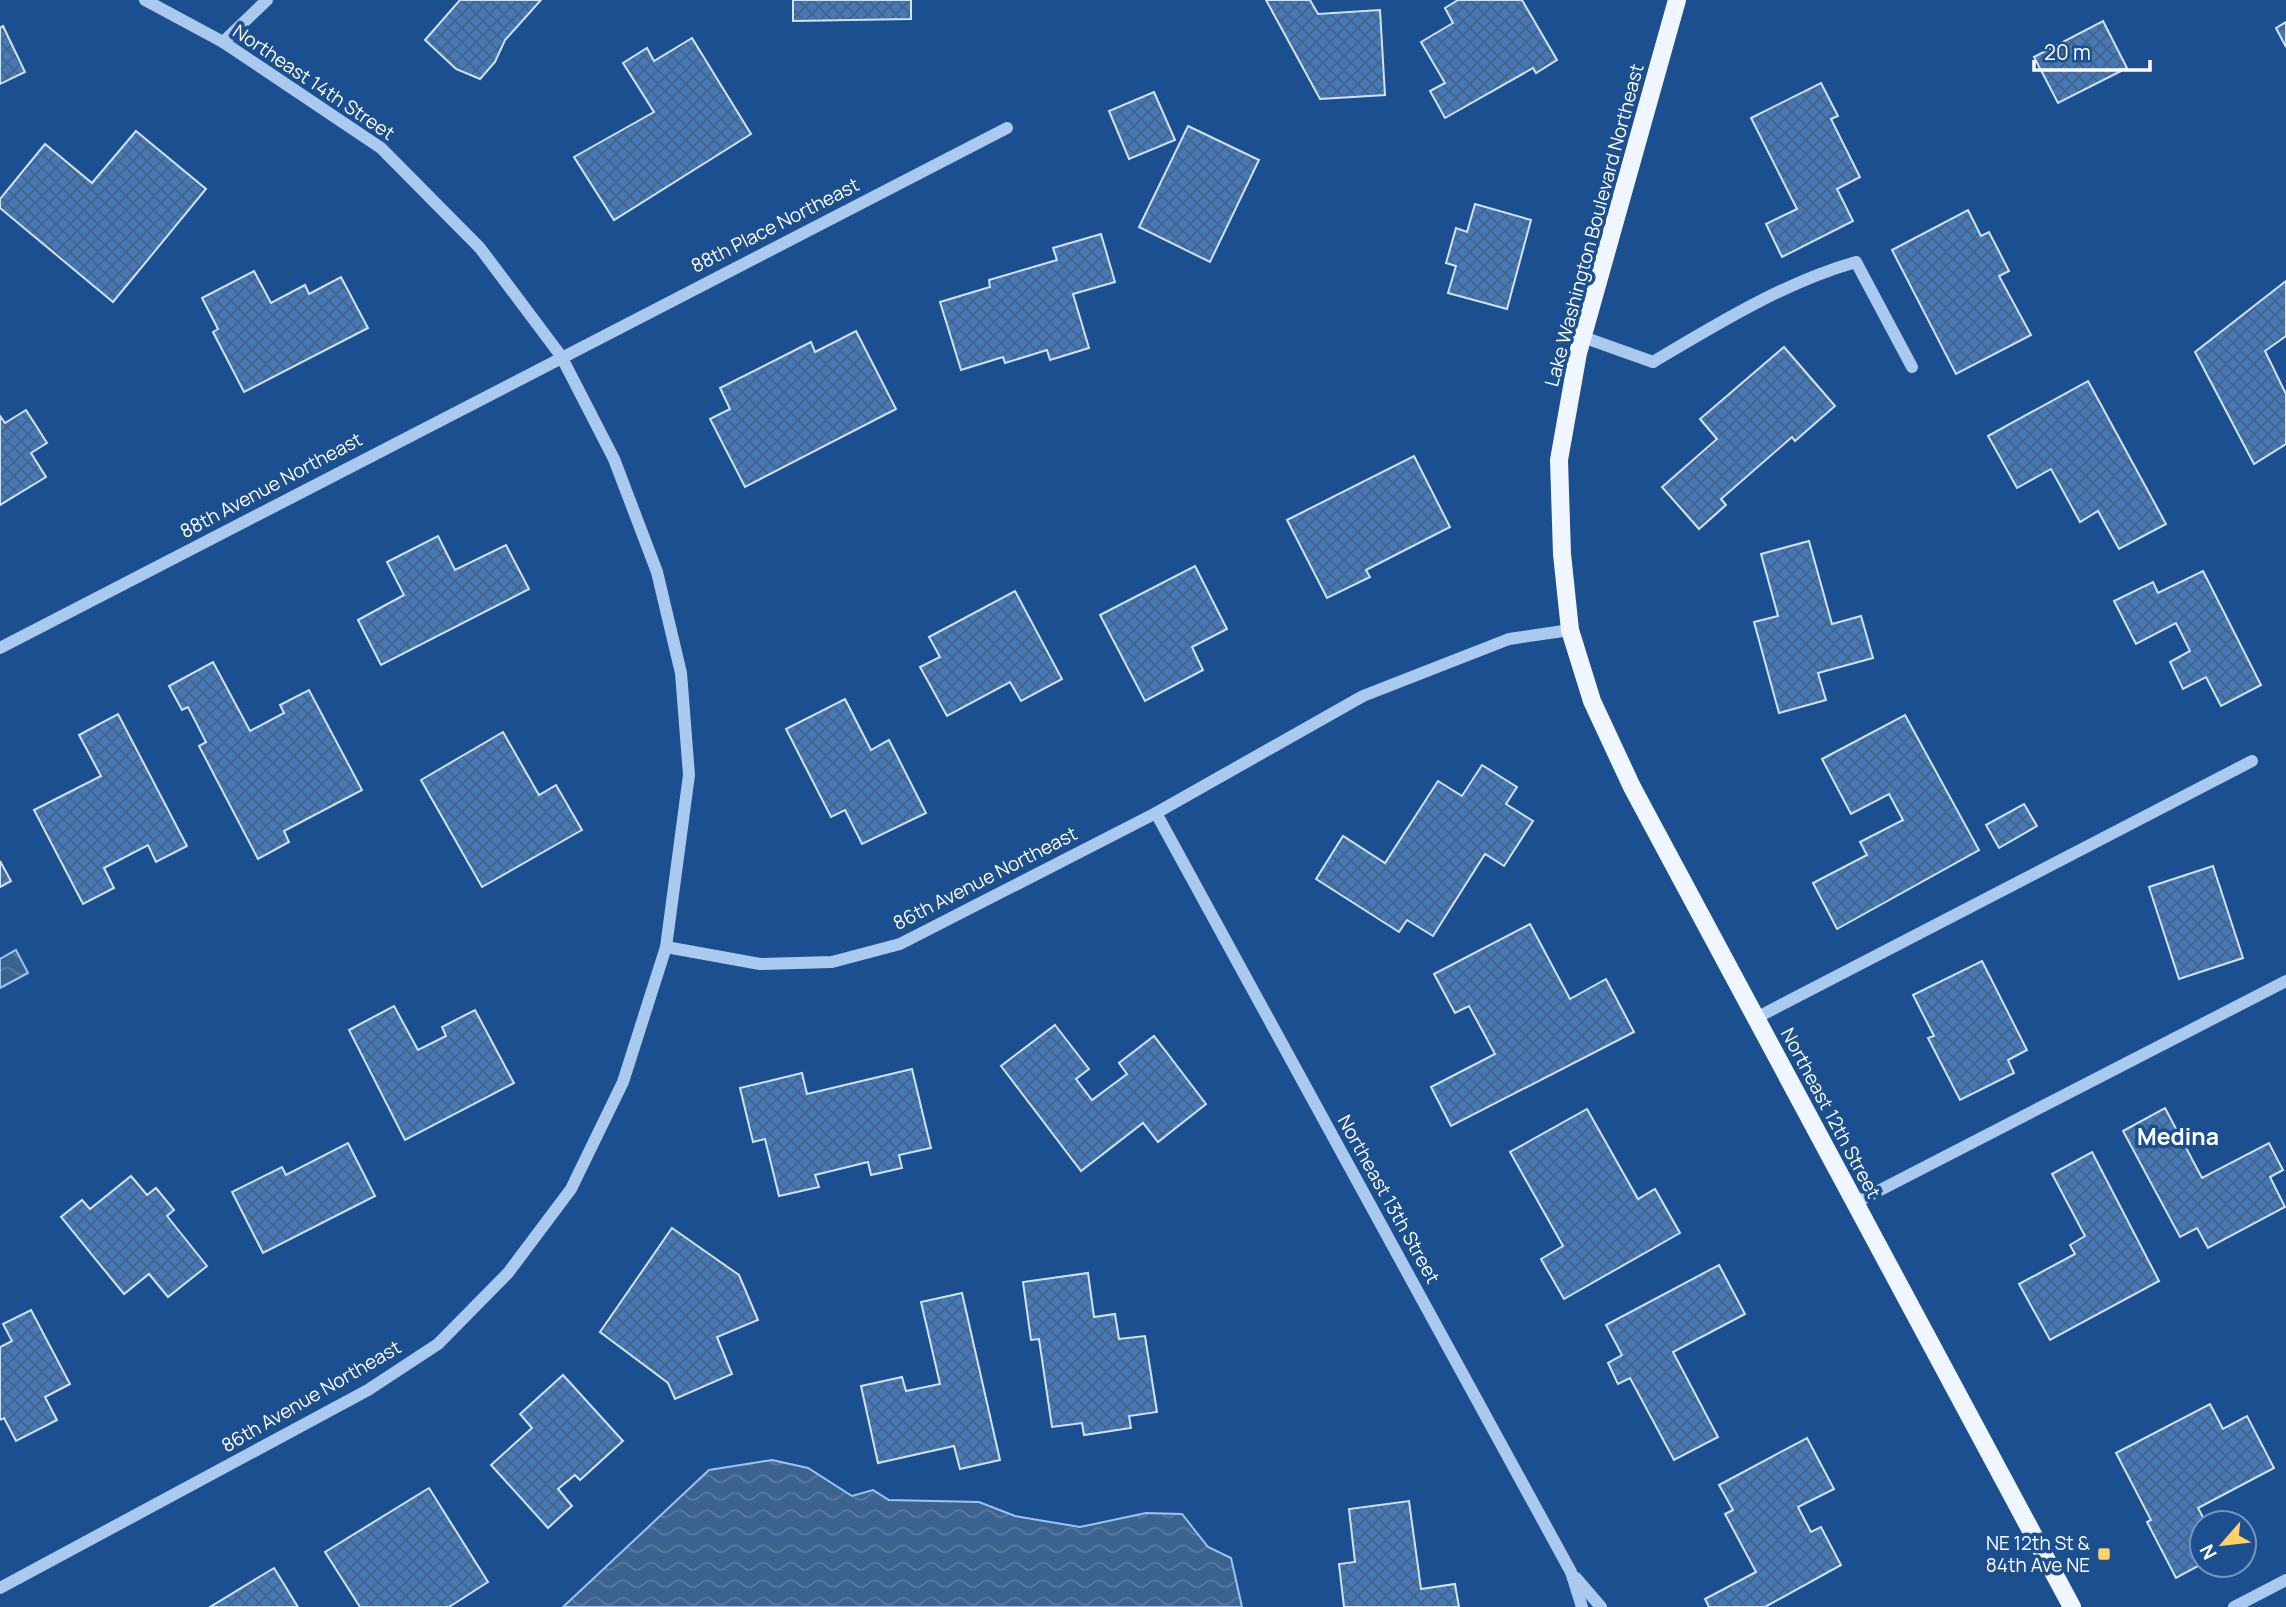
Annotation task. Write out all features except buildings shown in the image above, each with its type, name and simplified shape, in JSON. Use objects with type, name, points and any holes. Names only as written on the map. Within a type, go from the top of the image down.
[{"type":"main road","name":"Lake Washington Boulevard Northeast","points":[[1570,631],[1562,554],[1559,460],[1583,337],[1677,0]]},
{"type":"main road","name":"Northeast 12th Street","points":[[1570,631],[1592,701],[1632,787],[2072,1607]]},
{"type":"street","name":"Northeast 14th Street","points":[[145,0],[223,42],[381,148],[480,248],[561,356],[614,459],[657,572],[681,673],[688,775],[666,947]]},
{"type":"street","points":[[223,42],[267,0]]},
{"type":"street","name":"88th Place Northeast","points":[[561,356],[1007,128]]},
{"type":"street","points":[[1583,337],[1654,362],[1710,329],[1824,271],[1856,262],[1912,366]]},
{"type":"street","name":"88th Avenue Northeast","points":[[0,648],[561,356]]},
{"type":"street","name":"86th Avenue Northeast","points":[[0,1588],[368,1390],[438,1344],[508,1273],[571,1189],[622,1082],[666,947],[760,964],[832,962],[900,944],[1156,813],[1363,696],[1509,639],[1570,631]]},
{"type":"street","points":[[1756,1018],[2252,761]]},
{"type":"street","name":"Northeast 13th Street","points":[[1156,813],[1571,1572],[1582,1607]]},
{"type":"street","points":[[1855,1203],[2286,981]]},
{"type":"street","points":[[1571,1572],[1601,1607]]},
{"type":"street","points":[[2234,1607],[2286,1580]]},
{"type":"water","points":[[16,950],[28,973],[0,988],[0,959]]},
{"type":"water","points":[[772,1460],[808,1468],[852,1496],[873,1490],[889,1500],[979,1502],[1015,1516],[1080,1527],[1146,1513],[1182,1514],[1208,1547],[1231,1558],[1242,1607],[563,1607],[709,1470]]},
{"type":"place","name":"NE 12th St & 84th Ave NE","points":[[2104,1554]]},
{"type":"district","name":"Medina","points":[[2178,1136]]}]
